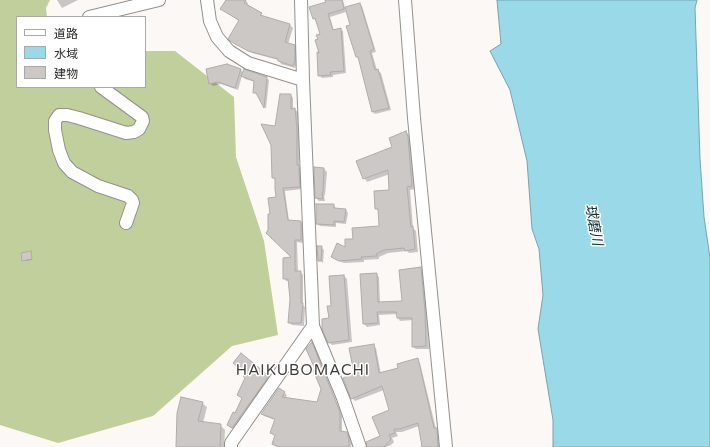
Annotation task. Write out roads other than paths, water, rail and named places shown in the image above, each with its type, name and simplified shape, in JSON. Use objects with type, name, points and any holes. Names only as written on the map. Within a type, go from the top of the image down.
[{"type":"street","points":[[93,16],[159,0]]},
{"type":"street","points":[[207,0],[210,21],[217,37],[229,51],[248,63],[303,80]]},
{"type":"street","points":[[301,0],[313,326],[343,398],[360,447]]},
{"type":"street","points":[[405,0],[414,118],[446,447]]},
{"type":"street","points":[[102,88],[142,117],[143,121],[139,129],[134,132],[126,132],[79,118],[59,115],[55,121],[55,130],[59,150],[64,163],[72,172],[98,186],[128,196],[132,200],[133,203],[126,222]]},
{"type":"street","points":[[231,447],[231,443],[313,326]]},
{"type":"water","name":"球磨川","points":[[497,0],[697,0],[695,8],[700,159],[704,217],[710,258],[710,447],[553,447],[553,420],[538,329],[543,295],[539,249],[532,229],[527,161],[510,90],[490,51],[501,44]]},
{"type":"district","name":"HAIKUBOMACHI","points":[[303,371]]}]
